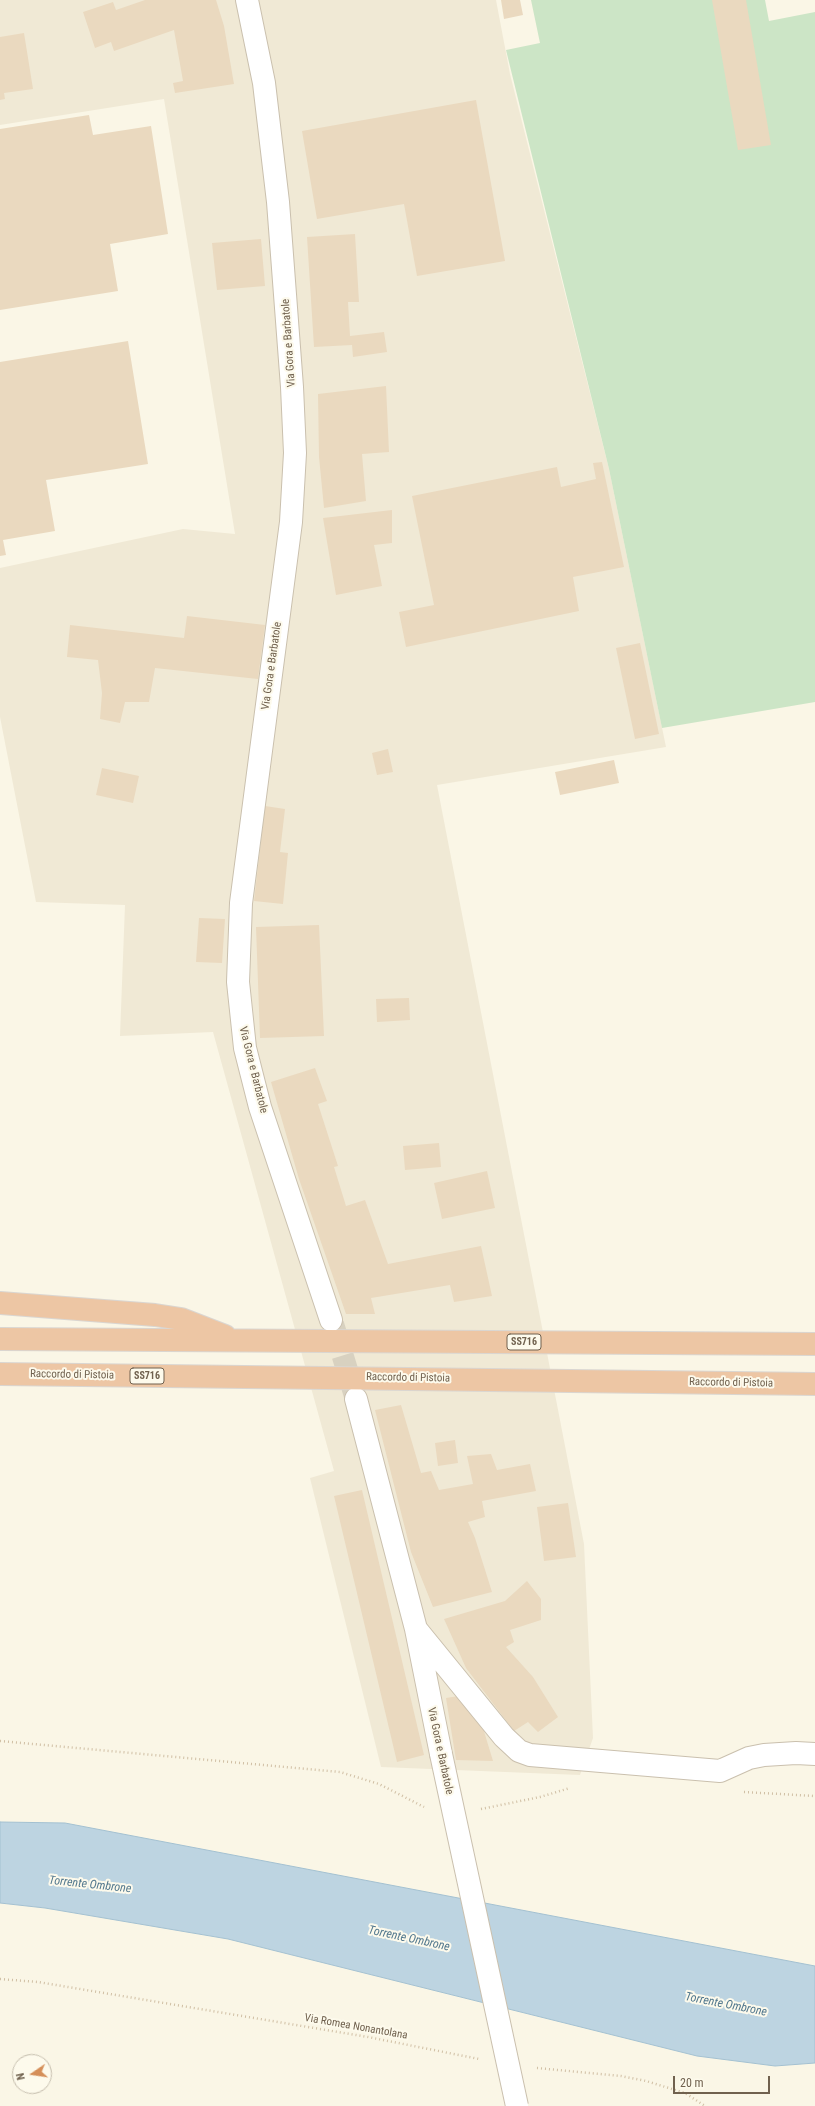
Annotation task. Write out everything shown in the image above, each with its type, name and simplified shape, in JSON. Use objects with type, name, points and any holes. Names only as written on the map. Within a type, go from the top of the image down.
[{"type":"highway","points":[[0,1304],[155,1315],[181,1319],[234,1340]]},
{"type":"highway","name":"SS716","points":[[0,1339],[815,1344]]},
{"type":"highway","name":"Raccordo di Pistoia","points":[[0,1374],[815,1384]]},
{"type":"street","name":"Via Gora e Barbatole","points":[[247,0],[264,83],[278,202],[292,387],[295,452],[291,522],[243,890],[238,982],[245,1048],[260,1107],[332,1320]]},
{"type":"street","name":"Via Gora e Barbatole","points":[[356,1399],[416,1629],[440,1754],[518,2106]]},
{"type":"street","points":[[416,1629],[504,1737],[519,1751],[530,1755],[720,1770],[749,1758],[764,1755],[796,1752],[815,1754]]},
{"type":"path","points":[[0,1741],[340,1772],[379,1784],[421,1807],[429,1808]]},
{"type":"path","points":[[476,1809],[540,1797],[576,1787]]},
{"type":"path","points":[[737,1792],[815,1796]]},
{"type":"path","name":"Via Romea Nonantolana","points":[[0,1979],[38,1982],[360,2035],[482,2060]]},
{"type":"path","points":[[534,2068],[621,2076],[646,2081],[685,2093],[705,2106]]},
{"type":"shaded area","points":[[0,0],[496,0],[510,74],[609,469],[666,747],[437,785],[584,1544],[593,1738],[580,1775],[381,1767],[310,1478],[334,1471],[213,1032],[120,1036],[125,905],[36,902],[0,717],[0,568],[183,529],[235,534],[164,99],[0,125]]},
{"type":"green space","points":[[531,0],[765,0],[769,21],[815,12],[815,702],[662,728],[609,469],[506,50],[540,43]]},
{"type":"water","name":"Torrente Ombrone","points":[[0,1822],[65,1823],[815,1966],[815,2063],[775,2066],[697,2056],[228,1939],[45,1908],[0,1903]]},
{"type":"building","points":[[145,0],[216,0],[224,26],[234,84],[175,93],[173,83],[183,81],[174,30],[114,51],[111,42],[95,48],[83,12],[113,2],[116,10]]},
{"type":"building","points":[[501,0],[520,0],[523,15],[504,19]]},
{"type":"building","points":[[712,0],[746,0],[771,145],[738,150]]},
{"type":"building","points":[[24,33],[33,89],[4,93],[5,99],[0,100],[0,37]]},
{"type":"building","points":[[476,100],[505,261],[417,276],[404,204],[317,219],[302,131]]},
{"type":"building","points":[[89,115],[93,135],[151,126],[168,234],[110,244],[118,291],[0,310],[0,129]]},
{"type":"building","points":[[355,234],[359,302],[348,302],[350,336],[384,332],[387,352],[353,357],[352,345],[314,347],[307,237]]},
{"type":"building","points":[[261,239],[265,286],[217,290],[212,243]]},
{"type":"building","points":[[128,341],[148,464],[46,480],[55,531],[3,540],[6,555],[0,556],[0,362]]},
{"type":"building","points":[[386,386],[389,452],[362,454],[366,501],[324,508],[319,457],[318,394]]},
{"type":"building","points":[[602,462],[624,567],[573,577],[579,611],[406,647],[399,612],[434,605],[412,496],[557,467],[561,487],[596,479],[593,463]]},
{"type":"building","points":[[392,510],[392,543],[374,545],[382,586],[336,595],[323,518]]},
{"type":"building","points":[[187,616],[265,625],[258,679],[155,668],[149,702],[125,702],[120,723],[100,719],[102,693],[98,660],[67,657],[70,625],[184,638]]},
{"type":"building","points":[[640,643],[659,734],[635,739],[616,648]]},
{"type":"building","points":[[388,749],[393,772],[377,775],[372,753]]},
{"type":"building","points":[[614,760],[619,783],[560,795],[555,772]]},
{"type":"building","points":[[102,768],[139,776],[133,803],[96,795]]},
{"type":"building","points":[[265,806],[285,809],[280,852],[288,853],[283,904],[254,901]]},
{"type":"building","points":[[199,918],[225,919],[222,963],[196,962]]},
{"type":"building","points":[[319,925],[324,1036],[260,1038],[256,927]]},
{"type":"building","points":[[409,998],[410,1020],[377,1022],[376,999]]},
{"type":"building","points":[[315,1068],[327,1101],[318,1104],[338,1166],[334,1167],[346,1206],[365,1200],[388,1264],[481,1246],[492,1296],[454,1302],[450,1285],[371,1298],[375,1314],[346,1314],[299,1179],[271,1082]]},
{"type":"building","points":[[439,1143],[441,1167],[405,1170],[403,1146]]},
{"type":"building","points":[[487,1171],[495,1208],[442,1219],[434,1183]]},
{"type":"building","points":[[401,1405],[421,1473],[431,1471],[439,1490],[473,1484],[467,1456],[491,1454],[497,1470],[530,1464],[536,1491],[482,1501],[485,1517],[468,1522],[475,1538],[492,1592],[433,1607],[411,1552],[375,1410]]},
{"type":"building","points":[[455,1440],[458,1463],[438,1466],[435,1443]]},
{"type":"building","points":[[362,1490],[424,1755],[397,1762],[334,1496]]},
{"type":"building","points":[[568,1503],[576,1557],[544,1561],[537,1507]]},
{"type":"building","points":[[527,1581],[541,1599],[541,1620],[510,1630],[514,1642],[506,1647],[533,1677],[558,1717],[538,1732],[528,1722],[514,1731],[466,1668],[444,1619],[505,1601]]},
{"type":"building","points":[[459,1696],[480,1718],[493,1761],[456,1760],[446,1698]]},
{"type":"tunnel","points":[[333,1324],[355,1396]]}]
